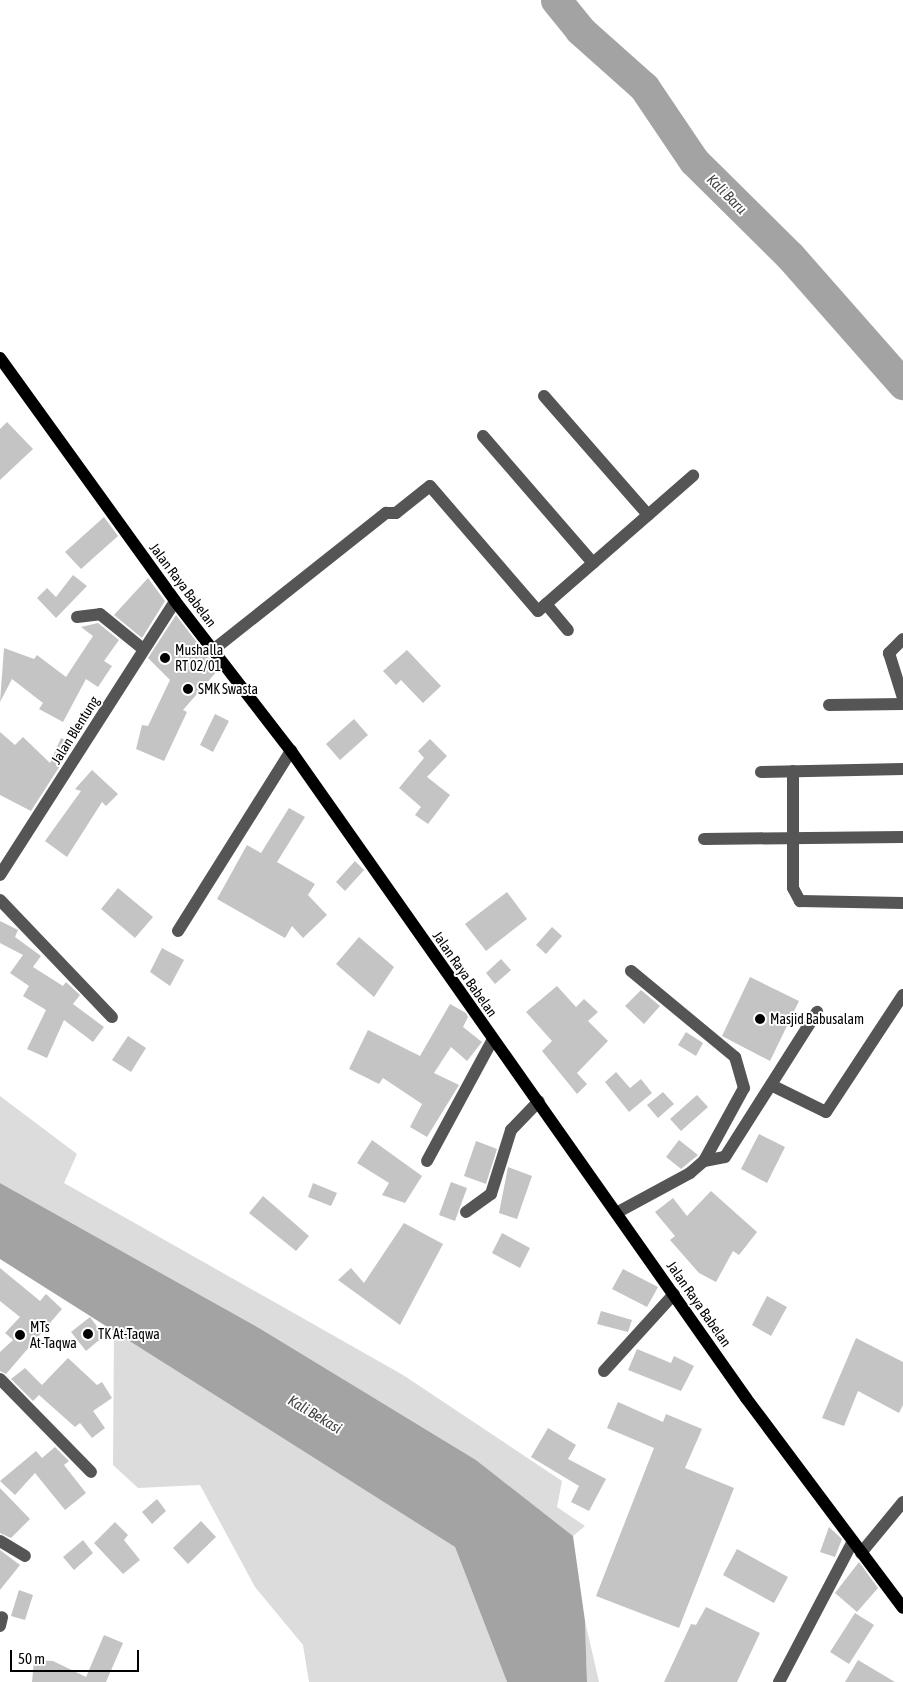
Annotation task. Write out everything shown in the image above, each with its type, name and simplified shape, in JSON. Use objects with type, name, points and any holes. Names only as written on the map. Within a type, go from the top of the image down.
[{"type":"main road","name":"Jalan Raya Babelan","points":[[0,358],[175,601],[291,751],[493,1039],[618,1212],[674,1294],[861,1553],[903,1608]]},
{"type":"street","points":[[544,396],[648,515]]},
{"type":"street","points":[[483,436],[593,563]]},
{"type":"street","points":[[213,650],[386,513],[396,513],[430,486],[538,611],[693,476]]},
{"type":"street","name":"Jalan Blentung","points":[[1,870],[175,601]]},
{"type":"street","points":[[546,604],[568,630]]},
{"type":"street","points":[[77,617],[100,614],[143,649]]},
{"type":"street","points":[[903,639],[889,652],[903,698]]},
{"type":"street","points":[[829,705],[903,704]]},
{"type":"street","points":[[178,931],[291,751]]},
{"type":"street","points":[[761,772],[903,769]]},
{"type":"street","points":[[793,771],[793,888],[800,901],[903,903]]},
{"type":"street","points":[[704,838],[903,837]]},
{"type":"street","points":[[0,900],[112,1017]]},
{"type":"street","points":[[618,1212],[690,1173],[704,1161],[742,1095],[740,1065],[631,971]]},
{"type":"street","points":[[771,1085],[826,1112],[903,995]]},
{"type":"street","points":[[704,1161],[726,1157],[817,1012]]},
{"type":"street","points":[[427,1161],[493,1039]]},
{"type":"street","points":[[466,1212],[491,1194],[511,1130],[539,1101]]},
{"type":"street","points":[[604,1371],[674,1294]]},
{"type":"street","points":[[0,1379],[91,1472]]},
{"type":"street","points":[[861,1553],[903,1502]]},
{"type":"street","points":[[0,1541],[25,1556]]},
{"type":"street","points":[[779,1682],[853,1541]]},
{"type":"shaded area","points":[[0,1096],[77,1154],[64,1183],[403,1375],[562,1481],[557,1507],[585,1526],[573,1536],[476,1460],[259,1328],[0,1183]]},
{"type":"shaded area","points":[[114,1328],[455,1547],[507,1682],[309,1682],[303,1645],[255,1587],[200,1485],[138,1488],[113,1465]]},
{"type":"shaded area","points":[[585,1621],[599,1682],[587,1682]]},
{"type":"water","name":"Kali Bekasi","points":[[0,1183],[259,1328],[476,1460],[573,1536],[585,1621],[587,1682],[507,1682],[455,1547],[0,1259]]},
{"type":"building","points":[[7,422],[33,449],[0,480],[0,429]]},
{"type":"building","points":[[104,517],[118,536],[81,569],[65,552]]},
{"type":"building","points":[[73,575],[87,586],[56,618],[37,598],[47,588],[56,597]]},
{"type":"building","points":[[148,578],[165,601],[142,638],[114,615]]},
{"type":"building","points":[[176,615],[218,670],[183,710],[187,712],[164,761],[136,749],[142,725],[148,726],[170,680],[148,658]]},
{"type":"building","points":[[98,623],[119,640],[104,661],[112,666],[98,687],[86,679],[63,722],[39,709],[43,703],[12,679],[0,702],[4,648],[34,659],[37,655],[66,677],[93,636],[81,627]]},
{"type":"building","points":[[407,650],[441,686],[423,703],[401,680],[396,685],[383,671]]},
{"type":"building","points":[[215,714],[229,721],[213,752],[200,745]]},
{"type":"building","points":[[354,719],[368,735],[340,760],[326,744]]},
{"type":"building","points":[[0,732],[15,745],[23,737],[50,763],[61,738],[74,744],[31,811],[0,795]]},
{"type":"building","points":[[430,739],[447,756],[427,777],[450,795],[428,824],[415,815],[421,807],[399,788],[424,758],[418,751]]},
{"type":"building","points":[[92,770],[118,794],[106,806],[102,802],[67,857],[45,841],[81,791],[75,789]]},
{"type":"building","points":[[289,808],[305,817],[277,862],[315,884],[308,895],[327,915],[303,938],[292,926],[285,938],[217,899],[247,845],[261,853]]},
{"type":"building","points":[[355,861],[364,870],[345,891],[336,882]]},
{"type":"building","points":[[118,888],[153,917],[135,938],[101,909]]},
{"type":"building","points":[[507,892],[527,919],[486,951],[465,924]]},
{"type":"building","points":[[0,921],[18,930],[15,937],[41,956],[33,967],[63,986],[66,982],[80,995],[73,1004],[104,1027],[93,1042],[64,1020],[47,1058],[27,1049],[46,1010],[23,996],[29,986],[10,973],[23,955],[0,943]]},
{"type":"building","points":[[552,927],[562,936],[546,954],[536,945]]},
{"type":"building","points":[[359,937],[394,967],[374,997],[336,964]]},
{"type":"building","points":[[162,948],[184,960],[170,986],[150,972]]},
{"type":"building","points":[[501,959],[511,970],[495,984],[486,973]]},
{"type":"building","name":"Masjid Babusalam","points":[[750,977],[799,1001],[770,1061],[722,1036]]},
{"type":"building","points":[[557,986],[576,1007],[584,999],[598,1012],[588,1021],[608,1041],[577,1073],[587,1084],[577,1094],[542,1051],[552,1041],[526,1012]]},
{"type":"building","points":[[641,990],[660,1006],[644,1024],[625,1006]]},
{"type":"building","points":[[450,1004],[466,1013],[468,1017],[463,1027],[482,1042],[467,1061],[451,1047],[434,1073],[459,1085],[427,1137],[410,1127],[422,1104],[383,1078],[379,1084],[349,1069],[368,1030],[420,1056]]},
{"type":"building","points":[[686,1032],[703,1043],[696,1056],[678,1045]]},
{"type":"building","points":[[128,1036],[146,1048],[131,1072],[112,1060]]},
{"type":"building","points":[[616,1072],[630,1088],[641,1079],[652,1093],[629,1112],[605,1082]]},
{"type":"building","points":[[663,1092],[674,1104],[658,1118],[647,1105]]},
{"type":"building","points":[[697,1095],[708,1107],[681,1131],[670,1119]]},
{"type":"building","points":[[759,1134],[785,1147],[767,1183],[741,1169]]},
{"type":"building","points":[[372,1140],[422,1176],[405,1203],[382,1195],[389,1183],[357,1163]]},
{"type":"building","points":[[679,1140],[698,1155],[681,1169],[666,1157]]},
{"type":"building","points":[[476,1141],[497,1149],[486,1184],[464,1176]]},
{"type":"building","points":[[508,1167],[532,1176],[517,1219],[499,1213]]},
{"type":"building","points":[[451,1182],[467,1188],[455,1221],[439,1215]]},
{"type":"building","points":[[313,1183],[337,1193],[331,1206],[308,1197]]},
{"type":"building","points":[[711,1191],[757,1232],[739,1255],[733,1251],[716,1282],[699,1273],[670,1240],[675,1236],[655,1212],[673,1198],[687,1216]]},
{"type":"building","points":[[263,1196],[309,1236],[296,1251],[249,1213]]},
{"type":"building","points":[[404,1223],[443,1244],[400,1325],[338,1280],[351,1268],[364,1283]]},
{"type":"building","points":[[502,1233],[530,1248],[520,1268],[492,1253]]},
{"type":"building","points":[[0,1268],[40,1301],[46,1294],[62,1309],[6,1374],[0,1371],[0,1352],[13,1340],[5,1333],[20,1317],[0,1301]]},
{"type":"building","points":[[623,1269],[658,1287],[647,1307],[612,1289]]},
{"type":"building","points":[[767,1296],[787,1307],[771,1336],[752,1325]]},
{"type":"building","points":[[601,1311],[632,1320],[628,1332],[597,1324]]},
{"type":"building","name":"TK At-Taqwa","points":[[90,1317],[104,1336],[86,1351],[71,1332]]},
{"type":"building","points":[[856,1338],[903,1362],[903,1405],[899,1413],[858,1391],[844,1426],[822,1418]]},
{"type":"building","points":[[637,1349],[671,1363],[674,1356],[694,1366],[681,1391],[628,1370]]},
{"type":"building","points":[[68,1358],[97,1385],[102,1382],[112,1398],[93,1411],[105,1428],[92,1438],[80,1423],[75,1427],[39,1395],[33,1401],[11,1379],[25,1368],[42,1385]]},
{"type":"building","points":[[618,1402],[663,1422],[666,1414],[702,1429],[685,1468],[734,1488],[679,1628],[596,1596],[654,1448],[607,1428]]},
{"type":"building","points":[[548,1428],[576,1445],[568,1459],[606,1479],[589,1511],[571,1502],[579,1486],[531,1457]]},
{"type":"building","points":[[55,1447],[69,1461],[64,1465],[86,1493],[65,1510],[35,1473],[15,1495],[0,1481],[36,1451],[42,1458]]},
{"type":"building","points":[[0,1488],[30,1519],[11,1538],[0,1533]]},
{"type":"building","points":[[157,1499],[166,1511],[152,1524],[142,1512]]},
{"type":"building","points":[[201,1521],[216,1537],[188,1564],[173,1548]]},
{"type":"building","points":[[115,1522],[128,1535],[124,1540],[140,1560],[123,1574],[94,1543]]},
{"type":"building","points":[[829,1527],[842,1539],[835,1557],[820,1552]]},
{"type":"building","points":[[83,1540],[93,1553],[74,1570],[63,1557]]},
{"type":"building","points":[[737,1549],[788,1577],[774,1603],[723,1575]]},
{"type":"building","points":[[0,1550],[20,1565],[0,1590]]},
{"type":"building","points":[[859,1562],[878,1588],[857,1612],[835,1593]]},
{"type":"building","points":[[19,1590],[33,1595],[25,1620],[11,1616]]},
{"type":"building","points":[[706,1607],[760,1633],[737,1682],[664,1682],[691,1624],[696,1625]]},
{"type":"building","points":[[855,1613],[874,1625],[849,1664],[830,1652]]},
{"type":"building","points":[[104,1635],[123,1643],[106,1682],[32,1682],[34,1660],[53,1661],[86,1677]]},
{"type":"building","points":[[858,1660],[895,1682],[845,1682]]},
{"type":"waterway","name":"Kali Baru","points":[[556,0],[580,30],[644,87],[694,161],[790,256],[903,384]]},
{"type":"place","name":"Mushalla RT 02/01","points":[[165,658]]},
{"type":"place","name":"SMK Swasta","points":[[188,689]]},
{"type":"place","name":"Masjid Babusalam","points":[[760,1019]]},
{"type":"place","name":"TK At-Taqwa","points":[[88,1334]]},
{"type":"place","name":"MTs At-Taqwa","points":[[20,1335]]}]
